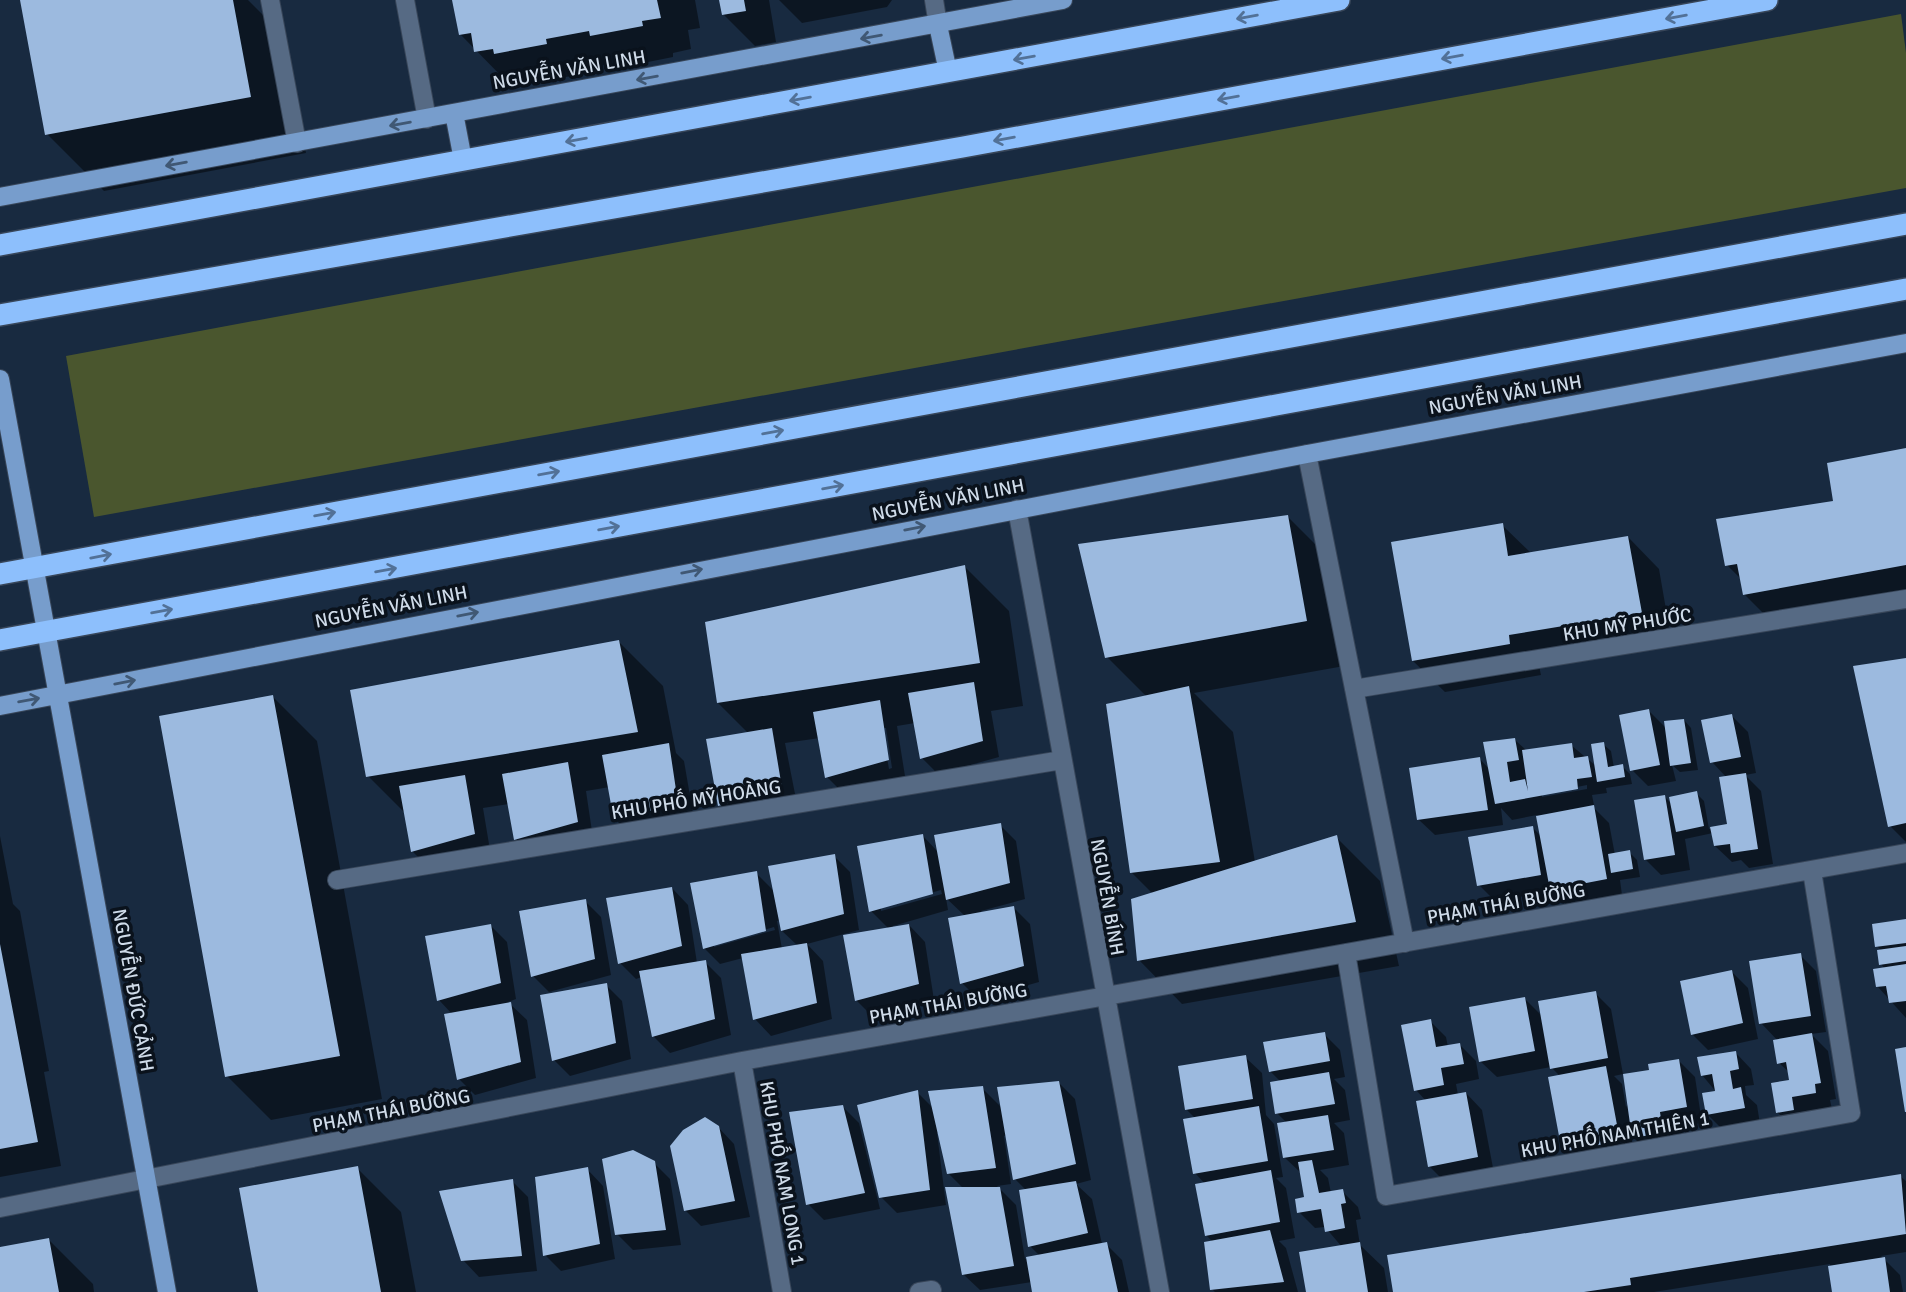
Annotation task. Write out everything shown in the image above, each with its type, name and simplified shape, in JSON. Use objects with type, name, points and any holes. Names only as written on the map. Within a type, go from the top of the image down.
[{"type":"highway","points":[[0,245],[1339,0]]},
{"type":"highway","points":[[0,314],[963,147],[1767,0]]},
{"type":"highway","points":[[0,574],[1906,224]]},
{"type":"highway","name":"NGUYỄN VĂN LINH","points":[[0,640],[1906,289]]},
{"type":"main road","name":"NGUYỄN VĂN LINH","points":[[0,197],[1063,0]]},
{"type":"main road","points":[[938,25],[947,72]]},
{"type":"main road","points":[[454,113],[463,160]]},
{"type":"main road","name":"NGUYỄN VĂN LINH","points":[[0,706],[1017,509],[1906,343]]},
{"type":"main road","name":"NGUYỄN ĐỨC CẢNH","points":[[0,379],[167,1292]]},
{"type":"street","points":[[270,0],[297,143]]},
{"type":"street","points":[[405,0],[427,119]]},
{"type":"street","points":[[934,0],[938,25]]},
{"type":"street","points":[[1307,454],[1405,943]]},
{"type":"street","name":"NGUYỄN BÍNH","points":[[1017,509],[1160,1292]]},
{"type":"street","name":"KHU MỸ PHƯỚC","points":[[1354,689],[1906,599]]},
{"type":"street","name":"KHU PHỐ MỸ HOÀNG","points":[[337,880],[1062,760]]},
{"type":"street","name":"PHẠM THÁI BƯỜNG","points":[[0,1208],[148,1181],[742,1061],[1906,853]]},
{"type":"street","name":"KHU PHỐ NAM THIÊN 1","points":[[1346,953],[1386,1196],[1851,1113],[1812,871]]},
{"type":"street","name":"KHU PHỐ NAM LONG 1","points":[[742,1061],[782,1292]]},
{"type":"green space","points":[[1901,14],[1906,53],[1906,188],[94,517],[66,356]]},
{"type":"building","points":[[20,0],[233,0],[251,97],[45,135]]},
{"type":"building","points":[[452,0],[657,0],[661,18],[642,21],[643,26],[590,36],[589,31],[546,39],[547,44],[494,54],[493,49],[474,52],[471,33],[459,35]]},
{"type":"building","points":[[719,0],[744,0],[746,11],[722,15]]},
{"type":"building","points":[[1906,448],[1906,565],[1743,595],[1737,564],[1725,566],[1716,519],[1833,501],[1827,463]]},
{"type":"building","points":[[1288,515],[1307,621],[1105,658],[1078,544]]},
{"type":"building","points":[[1503,523],[1508,556],[1628,536],[1642,613],[1509,635],[1510,644],[1412,661],[1391,542]]},
{"type":"building","points":[[965,565],[980,663],[717,703],[705,622]]},
{"type":"building","points":[[619,640],[638,732],[366,777],[350,690]]},
{"type":"building","points":[[1906,658],[1906,823],[1888,827],[1853,666]]},
{"type":"building","points":[[974,682],[983,741],[920,759],[908,693]]},
{"type":"building","points":[[1189,686],[1220,862],[1130,873],[1106,704]]},
{"type":"building","points":[[273,695],[340,1056],[225,1077],[159,716]]},
{"type":"building","points":[[880,700],[889,760],[825,778],[813,712]]},
{"type":"building","points":[[1649,709],[1660,765],[1630,771],[1619,715]]},
{"type":"building","points":[[1732,714],[1741,757],[1710,763],[1701,720]]},
{"type":"building","points":[[1684,719],[1691,763],[1670,766],[1664,721]]},
{"type":"building","points":[[772,728],[782,788],[718,806],[706,739]]},
{"type":"building","points":[[1515,738],[1519,760],[1507,762],[1510,782],[1525,779],[1528,791],[1522,750],[1572,743],[1574,758],[1588,756],[1592,777],[1577,779],[1578,789],[1495,804],[1483,742]]},
{"type":"building","points":[[1604,742],[1608,767],[1623,764],[1625,777],[1597,782],[1591,744]]},
{"type":"building","points":[[669,743],[678,803],[614,821],[602,755]]},
{"type":"building","points":[[1480,757],[1488,810],[1417,820],[1409,768]]},
{"type":"building","points":[[568,762],[578,822],[514,840],[502,774]]},
{"type":"building","points":[[1746,773],[1758,849],[1731,853],[1730,844],[1714,846],[1710,827],[1727,824],[1719,777]]},
{"type":"building","points":[[465,775],[475,834],[411,852],[399,786]]},
{"type":"building","points":[[1697,791],[1704,826],[1676,832],[1669,797]]},
{"type":"building","points":[[1665,795],[1675,855],[1644,860],[1634,800]]},
{"type":"building","points":[[1594,805],[1607,879],[1550,890],[1536,816]]},
{"type":"building","points":[[1001,823],[1010,883],[946,900],[934,835]]},
{"type":"building","points":[[1533,826],[1541,875],[1477,886],[1468,837]]},
{"type":"building","points":[[923,834],[933,894],[869,912],[857,846]]},
{"type":"building","points":[[1337,835],[1356,922],[1137,961],[1131,899]]},
{"type":"building","points":[[1630,850],[1633,869],[1611,873],[1608,854]]},
{"type":"building","points":[[835,854],[844,914],[781,931],[768,866]]},
{"type":"building","points":[[757,871],[766,931],[703,949],[690,883]]},
{"type":"building","points":[[672,887],[682,946],[618,964],[606,898]]},
{"type":"building","points":[[586,899],[595,959],[531,977],[519,911]]},
{"type":"building","points":[[1014,906],[1024,966],[960,984],[948,918]]},
{"type":"building","points":[[1906,919],[1906,943],[1875,947],[1872,924]]},
{"type":"building","points":[[491,924],[501,983],[437,1001],[425,936]]},
{"type":"building","points":[[909,924],[919,984],[855,1001],[843,935]]},
{"type":"building","points":[[807,943],[817,1003],[753,1020],[741,954]]},
{"type":"building","points":[[0,944],[38,1142],[0,1149]]},
{"type":"building","points":[[1906,946],[1906,961],[1879,965],[1877,950]]},
{"type":"building","points":[[1801,953],[1811,1016],[1759,1024],[1749,961]]},
{"type":"building","points":[[706,960],[715,1019],[652,1037],[639,971]]},
{"type":"building","points":[[1906,964],[1906,1001],[1889,1003],[1886,986],[1876,987],[1873,969]]},
{"type":"building","points":[[1732,970],[1743,1023],[1691,1035],[1680,981]]},
{"type":"building","points":[[607,983],[616,1043],[552,1061],[540,995]]},
{"type":"building","points":[[1596,991],[1608,1058],[1550,1069],[1538,1001]]},
{"type":"building","points":[[1525,997],[1535,1051],[1479,1062],[1469,1007]]},
{"type":"building","points":[[511,1002],[521,1062],[457,1080],[444,1014]]},
{"type":"building","points":[[1431,1019],[1436,1047],[1460,1043],[1464,1064],[1441,1068],[1444,1085],[1414,1091],[1401,1025]]},
{"type":"building","points":[[1325,1032],[1330,1061],[1269,1072],[1263,1042]]},
{"type":"building","points":[[1812,1033],[1821,1083],[1815,1084],[1816,1093],[1792,1097],[1794,1110],[1776,1113],[1771,1083],[1789,1080],[1786,1062],[1777,1064],[1773,1040]]},
{"type":"building","points":[[1906,1047],[1906,1112],[1905,1112],[1895,1049]]},
{"type":"building","points":[[1736,1051],[1739,1069],[1730,1071],[1733,1089],[1741,1087],[1745,1108],[1706,1115],[1702,1093],[1715,1091],[1712,1074],[1701,1076],[1697,1057]]},
{"type":"building","points":[[1246,1055],[1253,1099],[1185,1110],[1178,1066]]},
{"type":"building","points":[[1679,1059],[1687,1107],[1660,1112],[1663,1133],[1632,1138],[1623,1074],[1649,1070],[1648,1064]]},
{"type":"building","points":[[1606,1066],[1620,1141],[1562,1152],[1548,1077]]},
{"type":"building","points":[[1329,1072],[1335,1104],[1275,1114],[1270,1082]]},
{"type":"building","points":[[1059,1081],[1076,1164],[1013,1180],[997,1087]]},
{"type":"building","points":[[983,1086],[996,1168],[947,1174],[928,1091]]},
{"type":"building","points":[[918,1090],[930,1190],[879,1198],[857,1105]]},
{"type":"building","points":[[1466,1092],[1478,1157],[1428,1167],[1416,1101]]},
{"type":"building","points":[[843,1105],[865,1193],[806,1205],[789,1112]]},
{"type":"building","points":[[1259,1106],[1268,1161],[1193,1174],[1183,1119]]},
{"type":"building","points":[[1328,1115],[1334,1150],[1283,1158],[1277,1123]]},
{"type":"building","points":[[705,1117],[719,1126],[735,1201],[684,1211],[670,1146],[683,1130]]},
{"type":"building","points":[[633,1150],[655,1161],[666,1230],[615,1235],[602,1159]]},
{"type":"building","points":[[1312,1160],[1319,1193],[1343,1189],[1346,1203],[1341,1204],[1345,1228],[1325,1232],[1321,1209],[1297,1213],[1295,1199],[1304,1197],[1298,1162]]},
{"type":"building","points":[[358,1166],[381,1292],[258,1292],[239,1188]]},
{"type":"building","points":[[588,1167],[600,1244],[543,1256],[535,1177]]},
{"type":"building","points":[[1271,1170],[1280,1222],[1205,1236],[1195,1184]]},
{"type":"building","points":[[1901,1174],[1906,1234],[1630,1278],[1631,1285],[1584,1292],[1393,1292],[1387,1255]]},
{"type":"building","points":[[513,1179],[522,1256],[461,1261],[439,1191]]},
{"type":"building","points":[[1076,1181],[1088,1233],[1028,1247],[1019,1190]]},
{"type":"building","points":[[945,1187],[1000,1187],[1014,1266],[962,1275]]},
{"type":"building","points":[[1270,1230],[1284,1282],[1210,1290],[1204,1242]]},
{"type":"building","points":[[49,1238],[59,1292],[0,1292],[0,1247]]},
{"type":"building","points":[[1107,1242],[1118,1292],[1032,1292],[1026,1257]]},
{"type":"building","points":[[1360,1242],[1368,1292],[1306,1292],[1299,1252]]},
{"type":"building","points":[[1885,1257],[1890,1292],[1832,1292],[1828,1266]]}]
